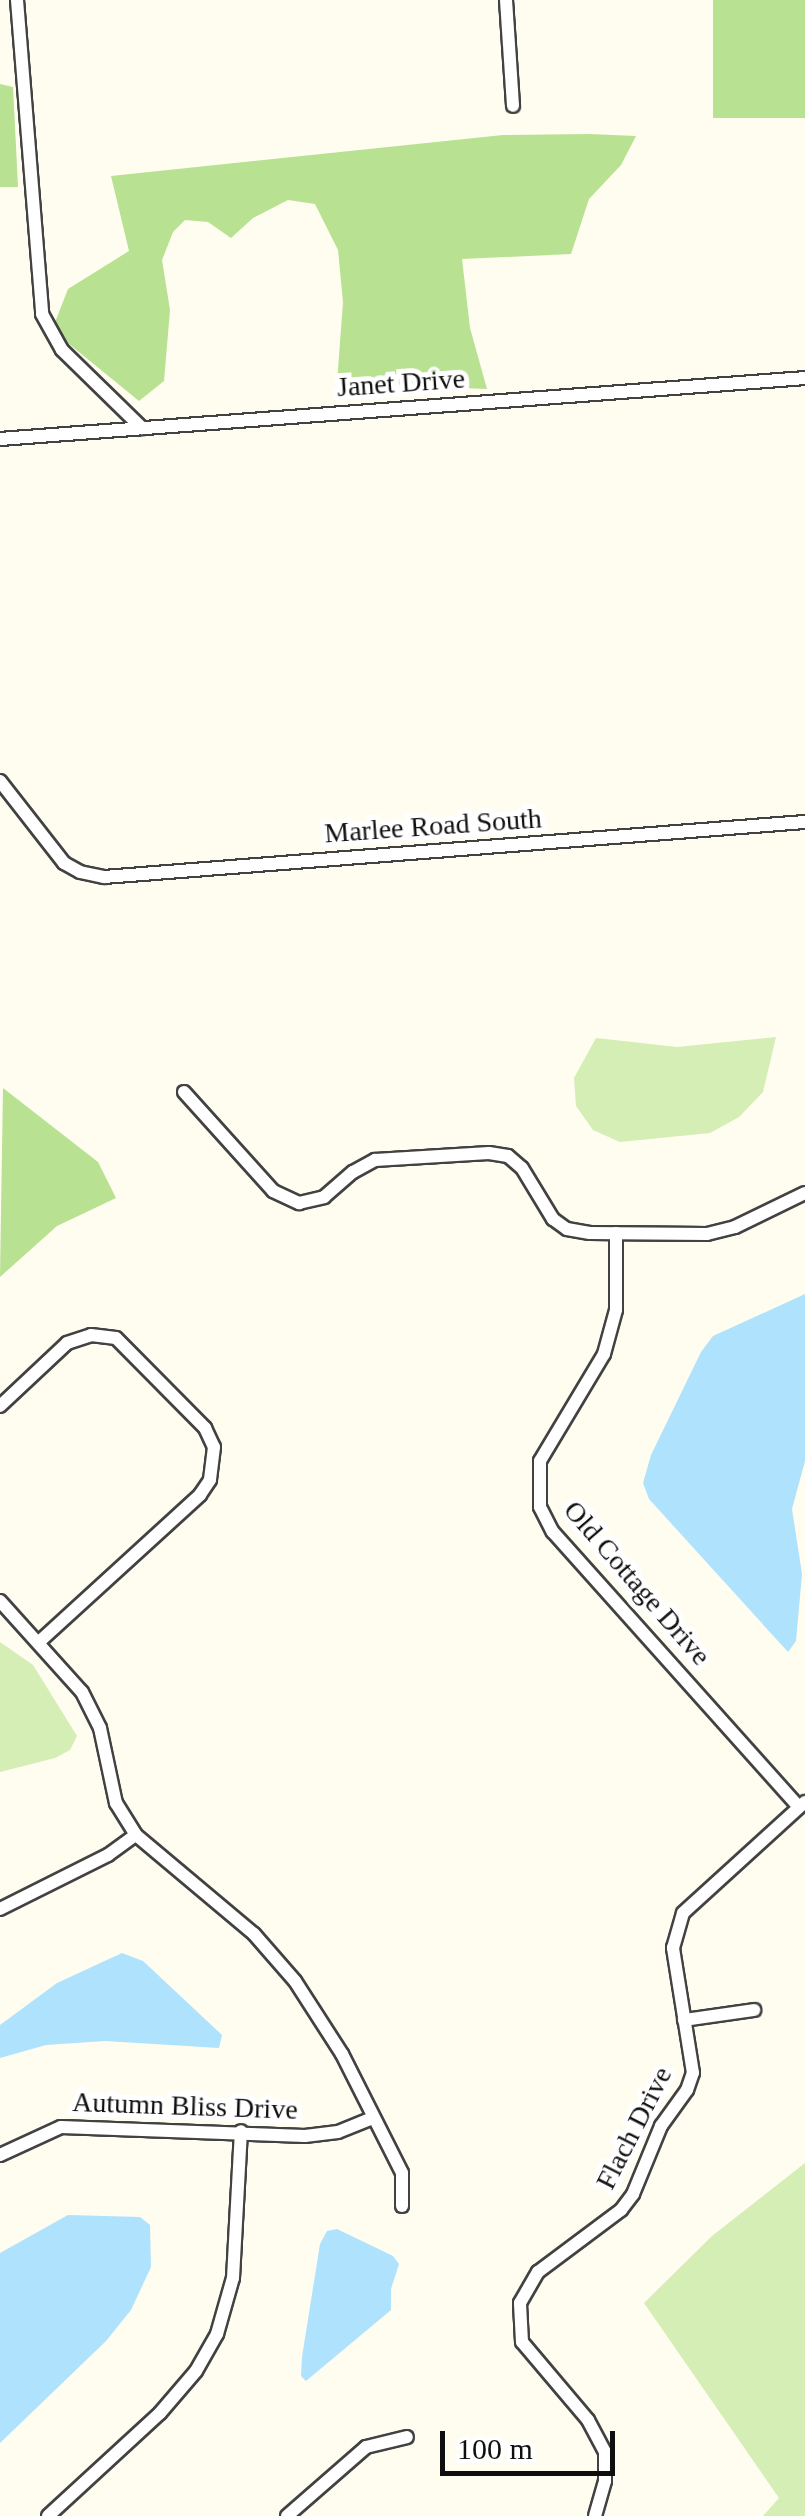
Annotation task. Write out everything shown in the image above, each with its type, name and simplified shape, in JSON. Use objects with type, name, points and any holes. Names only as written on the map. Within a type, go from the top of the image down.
[{"type":"street","points":[[17,0],[42,314],[62,350],[142,428]]},
{"type":"street","points":[[506,0],[514,106]]},
{"type":"street","name":"Janet Drive","points":[[0,439],[805,378]]},
{"type":"street","name":"Marlee Road South","points":[[0,781],[66,865],[104,877],[805,822]]},
{"type":"street","points":[[184,1092],[273,1191],[299,1204],[324,1197],[353,1172],[376,1160],[489,1152],[508,1156],[522,1168],[552,1219],[566,1229],[616,1234],[708,1234],[735,1227],[805,1193]]},
{"type":"street","name":"Old Cottage Drive","points":[[616,1234],[616,1310],[604,1354],[540,1461],[540,1508],[552,1532],[802,1804]]},
{"type":"street","points":[[0,1406],[67,1342],[91,1334],[116,1338],[204,1428],[214,1447],[210,1480],[200,1495],[38,1643]]},
{"type":"street","points":[[0,1601],[82,1692],[93,1714],[116,1803],[136,1836],[254,1934],[294,1980],[342,2054],[402,2173],[402,2206]]},
{"type":"street","name":"Flach Drive","points":[[595,2516],[605,2481],[605,2452],[588,2420],[522,2342],[520,2303],[538,2272],[621,2210],[633,2194],[661,2126],[693,2073],[673,1948],[683,1913],[802,1804]]},
{"type":"street","points":[[0,1909],[108,1855],[136,1836]]},
{"type":"street","points":[[684,2020],[754,2010]]},
{"type":"street","name":"Autumn Bliss Drive","points":[[0,2155],[61,2127],[305,2136],[338,2132],[372,2118]]},
{"type":"street","points":[[48,2516],[160,2413],[196,2370],[217,2334],[234,2278],[241,2132]]},
{"type":"street","points":[[288,2516],[366,2446],[407,2437]]},
{"type":"green space","points":[[713,0],[805,0],[805,118],[713,118]]},
{"type":"green space","points":[[0,84],[13,87],[18,187],[0,187]]},
{"type":"green space","points":[[503,135],[636,136],[621,165],[589,199],[571,254],[462,259],[470,328],[487,389],[337,383],[343,302],[338,250],[315,204],[288,200],[253,218],[231,238],[208,222],[185,220],[173,232],[162,260],[170,310],[164,381],[139,401],[52,330],[68,289],[129,251],[111,176]]},
{"type":"green space","points":[[776,1037],[763,1092],[739,1117],[710,1133],[620,1142],[593,1130],[576,1106],[574,1078],[596,1038],[677,1047]]},
{"type":"green space","points":[[3,1088],[98,1162],[116,1198],[57,1226],[0,1277]]},
{"type":"green space","points":[[0,1642],[33,1665],[77,1736],[70,1750],[55,1758],[0,1772]]},
{"type":"green space","points":[[805,2163],[805,2516],[763,2516],[779,2498],[644,2303],[712,2236]]},
{"type":"water","points":[[805,1294],[805,1461],[792,1509],[802,1574],[796,1641],[788,1652],[649,1499],[643,1483],[651,1455],[701,1352],[713,1336]]},
{"type":"water","points":[[122,1953],[143,1961],[222,2035],[219,2048],[105,2041],[46,2045],[0,2058],[0,2025],[57,1983]]},
{"type":"water","points":[[68,2215],[140,2217],[150,2225],[151,2267],[131,2310],[106,2341],[0,2443],[0,2253]]},
{"type":"water","points":[[337,2229],[393,2256],[399,2264],[391,2289],[391,2310],[306,2381],[301,2376],[302,2357],[320,2244],[327,2231]]}]
